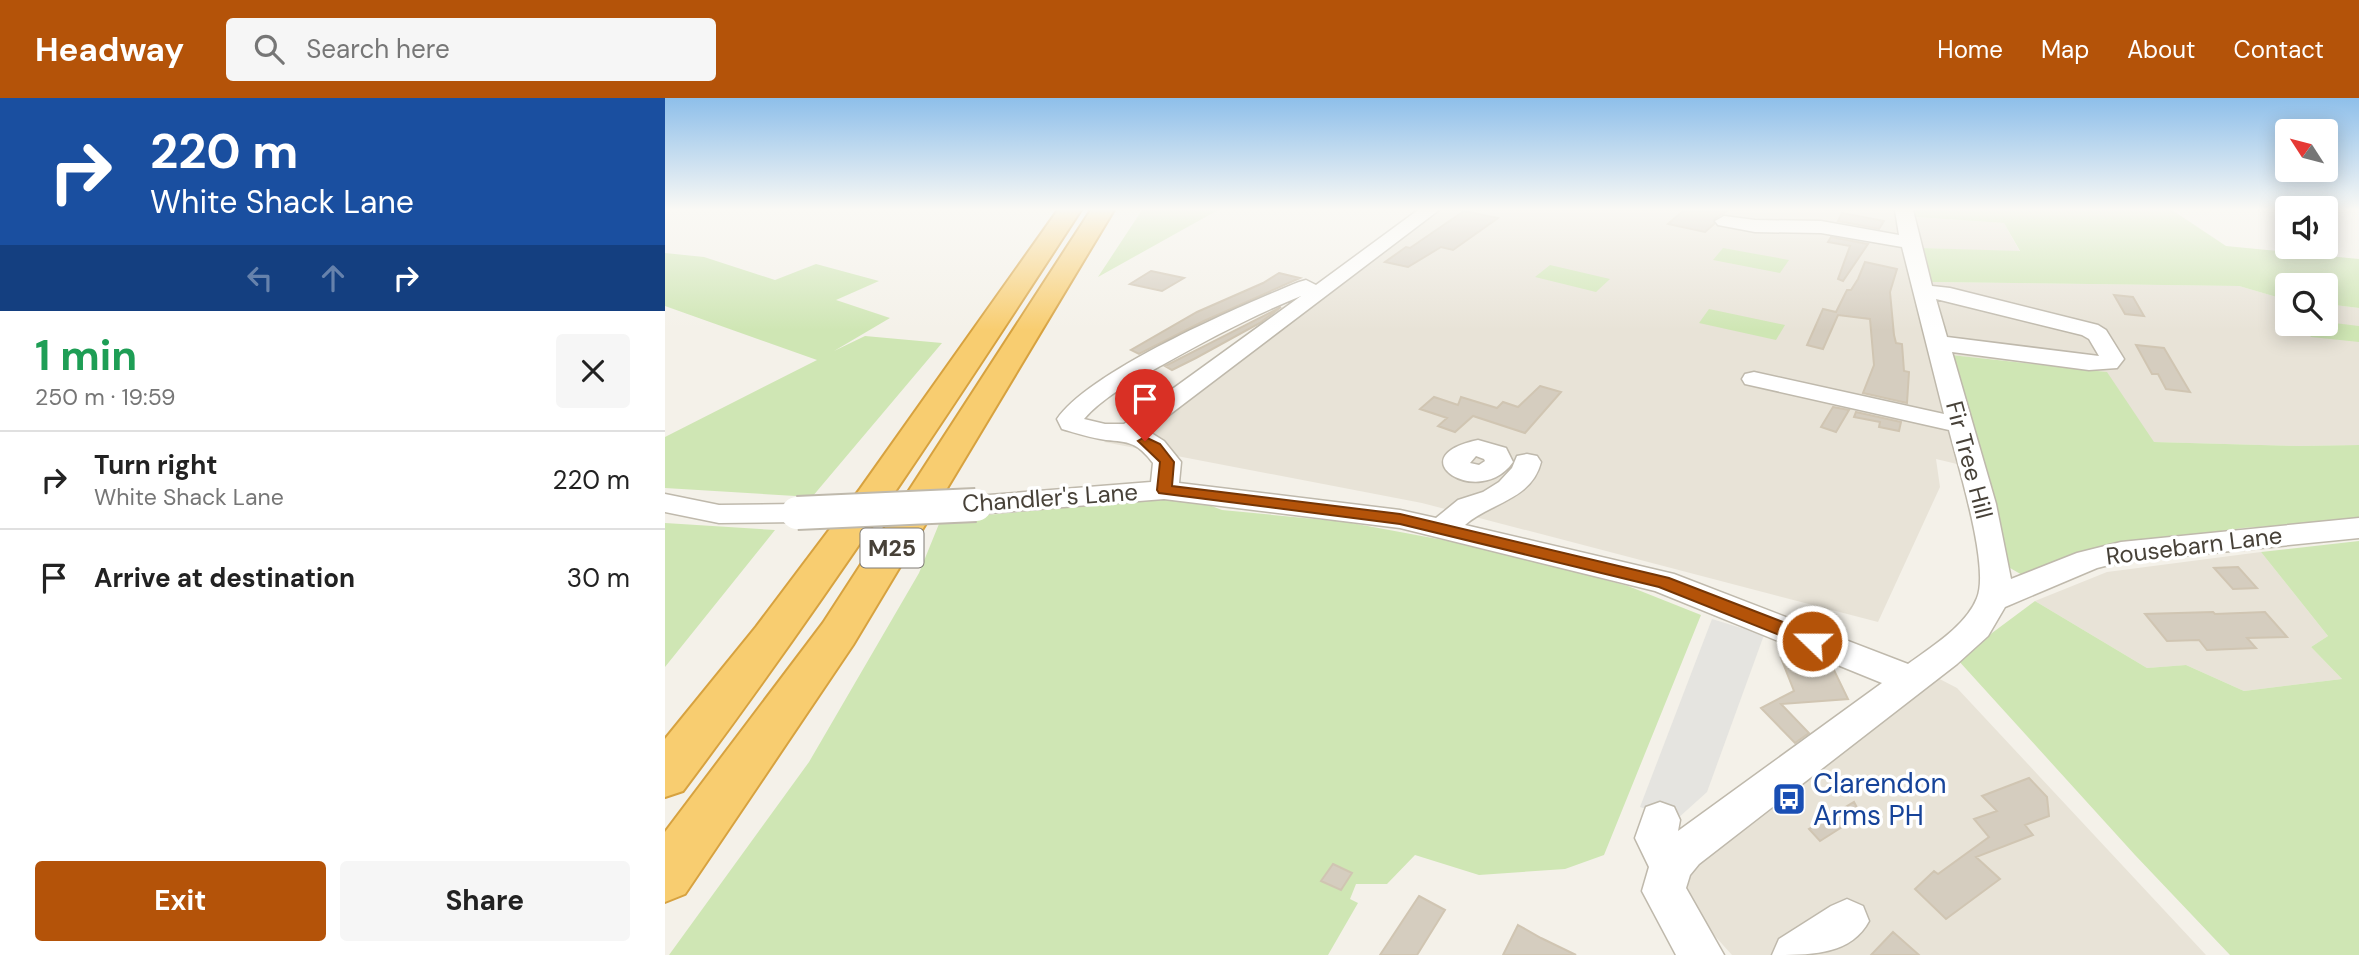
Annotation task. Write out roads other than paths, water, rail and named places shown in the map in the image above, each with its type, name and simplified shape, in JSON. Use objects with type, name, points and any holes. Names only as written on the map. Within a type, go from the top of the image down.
[{"type":"highway","name":"M25","points":[[665,776],[807,590],[1043,250]]},
{"type":"highway","name":"M25","points":[[665,876],[838,634],[1079,250]]},
{"type":"street","points":[[1131,432],[1376,250]]},
{"type":"street","name":"Fir Tree Hill","points":[[1912,250],[1982,504],[1996,574],[1994,599]]},
{"type":"street","points":[[1164,490],[1167,462],[1155,447],[1131,432],[1093,430],[1071,424],[1070,419],[1076,408],[1108,386],[1251,309],[1310,285]]},
{"type":"street","points":[[1923,291],[1950,293],[2090,330],[2098,335],[2112,359],[2109,363],[2089,363],[1938,343]]},
{"type":"street","points":[[1754,379],[1961,425]]},
{"type":"street","points":[[1468,506],[1493,498],[1509,488],[1525,470],[1527,462]]},
{"type":"street","points":[[1442,529],[1468,506],[1479,483],[1479,474]]},
{"type":"street","name":"Chandler's Lane","points":[[665,503],[719,514],[797,513],[976,505],[1164,490],[1400,519],[1663,582],[1911,680]]},
{"type":"street","name":"Rousebarn Lane","points":[[1994,599],[2088,560],[2121,552],[2359,528]]},
{"type":"street","points":[[1701,955],[1664,891],[1671,866],[1684,851],[1911,680],[1976,627],[1994,599]]},
{"type":"street","points":[[1661,820],[1656,838],[1671,866]]},
{"type":"street","points":[[1795,955],[1847,921]]},
{"type":"place","name":"Clarendon Arms PH","points":[[1789,799]]}]
